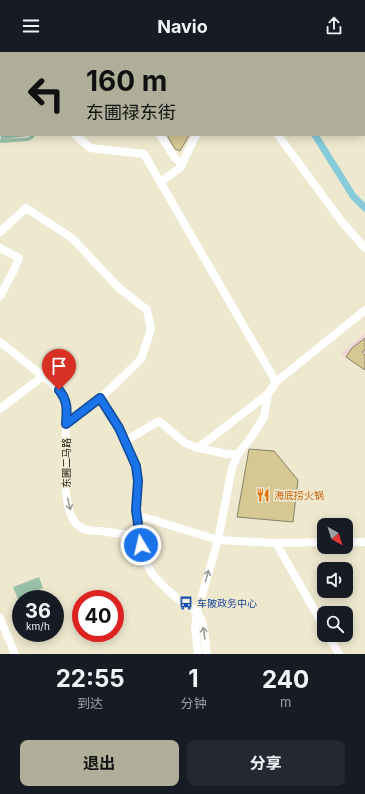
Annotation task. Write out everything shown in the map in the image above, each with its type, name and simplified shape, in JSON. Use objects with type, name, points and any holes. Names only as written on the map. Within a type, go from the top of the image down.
[{"type":"street","points":[[77,136],[90,148],[144,154],[276,382]]},
{"type":"street","points":[[161,136],[175,158],[182,164]]},
{"type":"street","points":[[160,182],[180,168],[196,136]]},
{"type":"street","points":[[279,136],[342,222],[365,248]]},
{"type":"street","points":[[0,232],[26,208],[72,238],[118,287],[147,310],[151,329],[141,359],[100,398],[66,424]]},
{"type":"street","points":[[0,248],[19,258],[0,296]]},
{"type":"street","points":[[198,448],[268,394],[276,382],[365,310]]},
{"type":"street","name":"东圃二马路","points":[[0,342],[59,390],[66,400],[64,478],[67,496],[74,520],[80,528],[139,536]]},
{"type":"street","points":[[0,409],[43,376]]},
{"type":"street","points":[[198,654],[195,628],[197,613],[218,540],[232,468],[238,454],[264,417],[268,394]]},
{"type":"street","points":[[100,398],[125,441],[138,472],[137,515],[139,536],[144,556],[151,571],[176,598],[197,613],[201,620],[207,654]]},
{"type":"street","points":[[125,441],[159,421],[185,443],[198,448],[227,454],[238,454]]},
{"type":"street","points":[[137,515],[218,540],[276,543],[317,542]]},
{"type":"street","points":[[353,542],[365,542]]},
{"type":"street","points":[[276,543],[317,615]]},
{"type":"street","points":[[0,618],[15,654]]},
{"type":"street","points":[[332,642],[339,654]]},
{"type":"shaded area","points":[[365,333],[365,370],[340,354]]},
{"type":"green space","points":[[1,136],[28,136],[1,139]]},
{"type":"green space","points":[[35,136],[28,141],[0,143],[0,139],[27,138]]},
{"type":"green space","points":[[39,577],[43,588],[38,590],[14,590],[13,587]]},
{"type":"building","points":[[168,136],[188,136],[180,151],[175,149]]},
{"type":"building","points":[[365,338],[365,350],[362,352],[365,355],[365,370],[346,357],[352,348]]},
{"type":"building","points":[[249,449],[274,451],[298,480],[293,522],[237,517]]},
{"type":"waterway","points":[[316,136],[353,196],[365,208]]},
{"type":"place","name":"海底捞火锅","points":[[263,495]]},
{"type":"place","name":"车陂政务中心","points":[[186,603]]},
{"type":"route","points":[[59,390],[66,400],[66,424],[100,398],[119,428],[138,472],[136,510],[141,545]]}]
